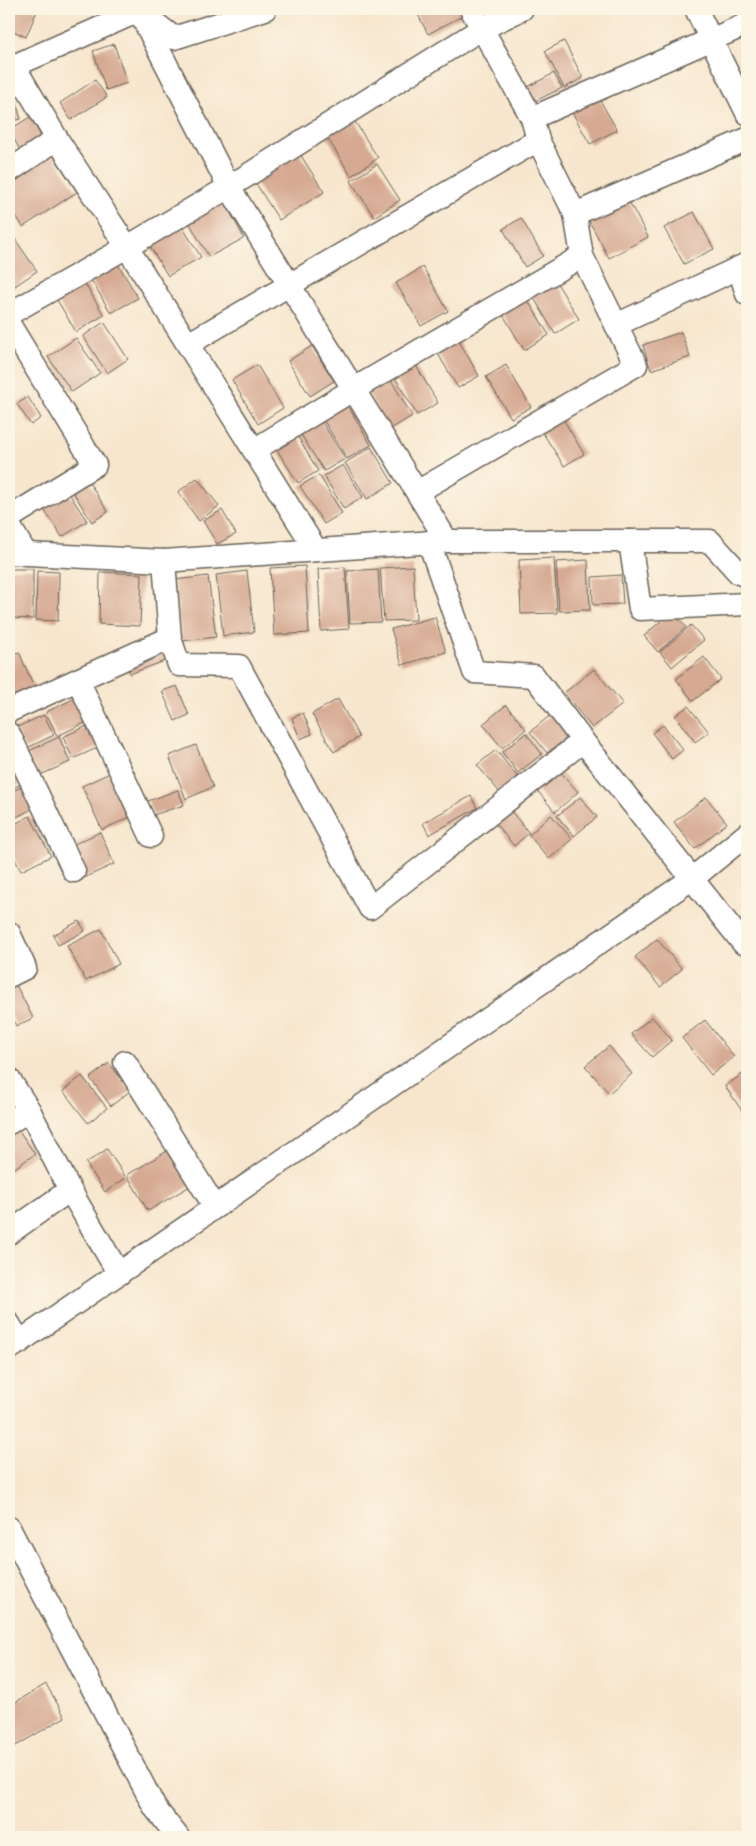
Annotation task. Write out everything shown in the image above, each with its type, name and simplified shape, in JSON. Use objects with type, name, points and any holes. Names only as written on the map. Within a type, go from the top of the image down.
[{"type":"street","points":[[135,10],[174,38],[265,9]]},
{"type":"street","points":[[417,492],[636,365],[582,256],[575,214],[538,140],[532,118],[471,9]]},
{"type":"street","points":[[9,314],[229,187],[481,29],[522,9]]},
{"type":"street","points":[[696,9],[747,113]]},
{"type":"street","points":[[135,10],[11,67],[127,247],[316,550]]},
{"type":"street","points":[[135,10],[229,187],[417,492],[438,541],[474,672],[534,676],[583,741],[744,944],[747,940]]},
{"type":"street","points":[[532,118],[747,24]]},
{"type":"street","points":[[9,171],[57,138]]},
{"type":"street","points":[[575,214],[747,139]]},
{"type":"street","points":[[188,344],[538,140]]},
{"type":"street","points":[[254,450],[354,389],[582,256]]},
{"type":"street","points":[[616,325],[743,266],[747,294]]},
{"type":"street","points":[[9,324],[95,465],[9,518]]},
{"type":"street","points":[[9,525],[17,554],[164,562],[438,541],[710,541],[739,573],[747,576]]},
{"type":"street","points":[[630,541],[640,609],[747,604]]},
{"type":"street","points":[[164,562],[170,638],[179,665],[239,666],[370,908],[583,741]]},
{"type":"street","points":[[9,711],[170,638]]},
{"type":"street","points":[[78,680],[151,836]]},
{"type":"street","points":[[9,734],[74,871]]},
{"type":"street","points":[[12,1338],[119,1274],[693,878],[747,834]]},
{"type":"street","points":[[9,933],[25,968],[9,976]]},
{"type":"street","points":[[125,1062],[216,1207]]},
{"type":"street","points":[[9,1079],[30,1110],[70,1190],[119,1274]]},
{"type":"street","points":[[9,1123],[30,1110]]},
{"type":"street","points":[[9,1233],[70,1190]]},
{"type":"street","points":[[9,1528],[156,1808],[178,1837]]},
{"type":"building","points":[[9,9],[31,9],[37,11],[26,37],[9,29]]},
{"type":"building","points":[[415,9],[461,9],[464,15],[428,34]]},
{"type":"building","points":[[564,41],[583,78],[564,88],[545,51]]},
{"type":"building","points":[[114,44],[127,83],[106,90],[93,51]]},
{"type":"building","points":[[554,73],[562,88],[529,104],[522,90]]},
{"type":"building","points":[[9,79],[21,119],[9,122]]},
{"type":"building","points":[[95,80],[107,97],[71,120],[60,103]]},
{"type":"building","points":[[596,93],[617,130],[590,144],[569,107]]},
{"type":"building","points":[[30,117],[42,138],[20,150],[9,130]]},
{"type":"building","points":[[352,117],[378,158],[351,176],[325,134]]},
{"type":"building","points":[[51,152],[77,192],[23,227],[9,204],[9,179]]},
{"type":"building","points":[[300,154],[324,192],[279,220],[255,182]]},
{"type":"building","points":[[377,164],[400,200],[374,217],[351,181]]},
{"type":"building","points":[[626,196],[648,237],[609,258],[587,217]]},
{"type":"building","points":[[222,197],[244,238],[209,257],[186,217]]},
{"type":"building","points":[[694,212],[714,249],[684,264],[664,228]]},
{"type":"building","points":[[521,218],[543,256],[525,267],[503,229]]},
{"type":"building","points":[[178,220],[201,257],[168,276],[146,240]]},
{"type":"building","points":[[13,236],[37,271],[12,288],[9,283],[9,239]]},
{"type":"building","points":[[115,259],[138,298],[111,313],[88,275]]},
{"type":"building","points":[[423,267],[448,311],[421,326],[396,283]]},
{"type":"building","points":[[81,277],[104,315],[76,332],[53,293]]},
{"type":"building","points":[[555,280],[579,319],[555,334],[531,293]]},
{"type":"building","points":[[527,299],[549,335],[524,350],[502,313]]},
{"type":"building","points":[[104,322],[128,359],[107,373],[83,336]]},
{"type":"building","points":[[681,332],[690,357],[651,370],[643,345]]},
{"type":"building","points":[[455,334],[479,376],[458,388],[434,347]]},
{"type":"building","points":[[76,338],[100,373],[72,392],[48,357]]},
{"type":"building","points":[[312,346],[334,381],[310,396],[288,361]]},
{"type":"building","points":[[415,364],[438,403],[417,415],[394,376]]},
{"type":"building","points":[[257,365],[283,408],[258,424],[232,380]]},
{"type":"building","points":[[506,365],[531,407],[511,418],[486,377]]},
{"type":"building","points":[[391,380],[412,416],[389,430],[368,393]]},
{"type":"building","points":[[28,397],[41,418],[31,425],[17,404]]},
{"type":"building","points":[[345,401],[371,445],[347,459],[321,416]]},
{"type":"building","points":[[560,414],[584,454],[564,466],[539,427]]},
{"type":"building","points":[[319,417],[345,459],[324,471],[298,430]]},
{"type":"building","points":[[295,432],[318,471],[298,483],[274,445]]},
{"type":"building","points":[[371,447],[393,483],[367,499],[345,463]]},
{"type":"building","points":[[343,465],[363,497],[344,509],[324,476]]},
{"type":"building","points":[[319,475],[342,513],[324,524],[300,486]]},
{"type":"building","points":[[197,478],[219,506],[199,521],[178,492]]},
{"type":"building","points":[[87,479],[108,512],[92,522],[71,489]]},
{"type":"building","points":[[66,489],[87,521],[62,537],[41,505]]},
{"type":"building","points":[[222,510],[236,534],[217,544],[203,521]]},
{"type":"building","points":[[554,558],[557,613],[521,614],[519,560]]},
{"type":"building","points":[[588,560],[590,610],[559,611],[556,562]]},
{"type":"building","points":[[305,566],[309,633],[274,635],[270,568]]},
{"type":"building","points":[[413,566],[416,620],[384,621],[380,568]]},
{"type":"building","points":[[345,567],[349,629],[321,631],[318,569]]},
{"type":"building","points":[[9,569],[33,569],[33,619],[9,618]]},
{"type":"building","points":[[378,569],[381,622],[350,623],[347,571]]},
{"type":"building","points":[[37,571],[59,572],[58,621],[36,620]]},
{"type":"building","points":[[247,571],[254,632],[223,636],[216,575]]},
{"type":"building","points":[[100,572],[142,574],[140,626],[99,624]]},
{"type":"building","points":[[621,575],[623,604],[593,605],[592,577]]},
{"type":"building","points":[[208,576],[216,637],[182,641],[174,580]]},
{"type":"building","points":[[672,611],[686,627],[658,652],[644,636]]},
{"type":"building","points":[[435,617],[446,652],[402,665],[391,629]]},
{"type":"building","points":[[691,625],[704,640],[672,667],[660,652]]},
{"type":"building","points":[[161,645],[167,660],[130,674],[125,660]]},
{"type":"building","points":[[19,652],[35,689],[9,700],[9,656]]},
{"type":"building","points":[[704,657],[721,679],[693,701],[676,679]]},
{"type":"building","points":[[594,669],[623,704],[592,728],[564,693]]},
{"type":"building","points":[[177,686],[189,715],[175,721],[162,691]]},
{"type":"building","points":[[80,696],[91,720],[57,736],[46,712]]},
{"type":"building","points":[[338,699],[359,737],[334,752],[312,714]]},
{"type":"building","points":[[506,705],[526,729],[502,748],[483,724]]},
{"type":"building","points":[[688,706],[709,732],[695,742],[675,716]]},
{"type":"building","points":[[303,713],[312,734],[300,739],[292,718]]},
{"type":"building","points":[[553,713],[571,735],[547,753],[530,732]]},
{"type":"building","points":[[44,715],[54,735],[25,749],[15,728]]},
{"type":"building","points":[[89,725],[99,747],[73,759],[63,737]]},
{"type":"building","points":[[663,725],[683,750],[672,759],[652,733]]},
{"type":"building","points":[[526,733],[542,754],[518,773],[502,752]]},
{"type":"building","points":[[59,737],[70,762],[38,776],[27,752]]},
{"type":"building","points":[[196,745],[213,787],[186,799],[169,756]]},
{"type":"building","points":[[496,750],[520,780],[502,795],[477,765]]},
{"type":"building","points":[[9,760],[21,784],[9,790]]},
{"type":"building","points":[[559,770],[578,792],[555,812],[536,789]]},
{"type":"building","points":[[112,772],[132,816],[102,830],[82,786]]},
{"type":"building","points":[[25,785],[36,807],[9,821],[9,793]]},
{"type":"building","points":[[178,790],[184,805],[153,815],[148,801]]},
{"type":"building","points":[[471,796],[477,808],[429,835],[423,823]]},
{"type":"building","points":[[580,797],[597,817],[574,836],[557,816]]},
{"type":"building","points":[[706,797],[727,823],[695,849],[674,822]]},
{"type":"building","points":[[510,810],[529,833],[514,846],[495,823]]},
{"type":"building","points":[[551,815],[572,839],[549,859],[529,835]]},
{"type":"building","points":[[30,816],[51,856],[21,871],[9,848],[9,827]]},
{"type":"building","points":[[100,832],[114,864],[82,879],[68,847]]},
{"type":"building","points":[[79,921],[85,931],[58,945],[53,935]]},
{"type":"building","points":[[101,929],[119,964],[86,981],[67,946]]},
{"type":"building","points":[[657,939],[682,969],[660,987],[635,957]]},
{"type":"building","points":[[16,985],[33,1018],[16,1026],[9,1011],[9,988]]},
{"type":"building","points":[[652,1017],[672,1040],[652,1057],[631,1034]]},
{"type":"building","points":[[705,1020],[734,1057],[711,1075],[682,1038]]},
{"type":"building","points":[[609,1046],[632,1074],[609,1093],[585,1066]]},
{"type":"building","points":[[109,1063],[130,1091],[111,1106],[90,1078]]},
{"type":"building","points":[[747,1071],[747,1118],[725,1086]]},
{"type":"building","points":[[82,1076],[107,1108],[88,1123],[63,1091]]},
{"type":"building","points":[[15,1125],[35,1154],[9,1172],[9,1130]]},
{"type":"building","points":[[174,1147],[195,1183],[148,1211],[127,1175]]},
{"type":"building","points":[[107,1149],[126,1178],[105,1192],[86,1163]]},
{"type":"building","points":[[46,1684],[65,1717],[9,1750],[9,1706]]}]
